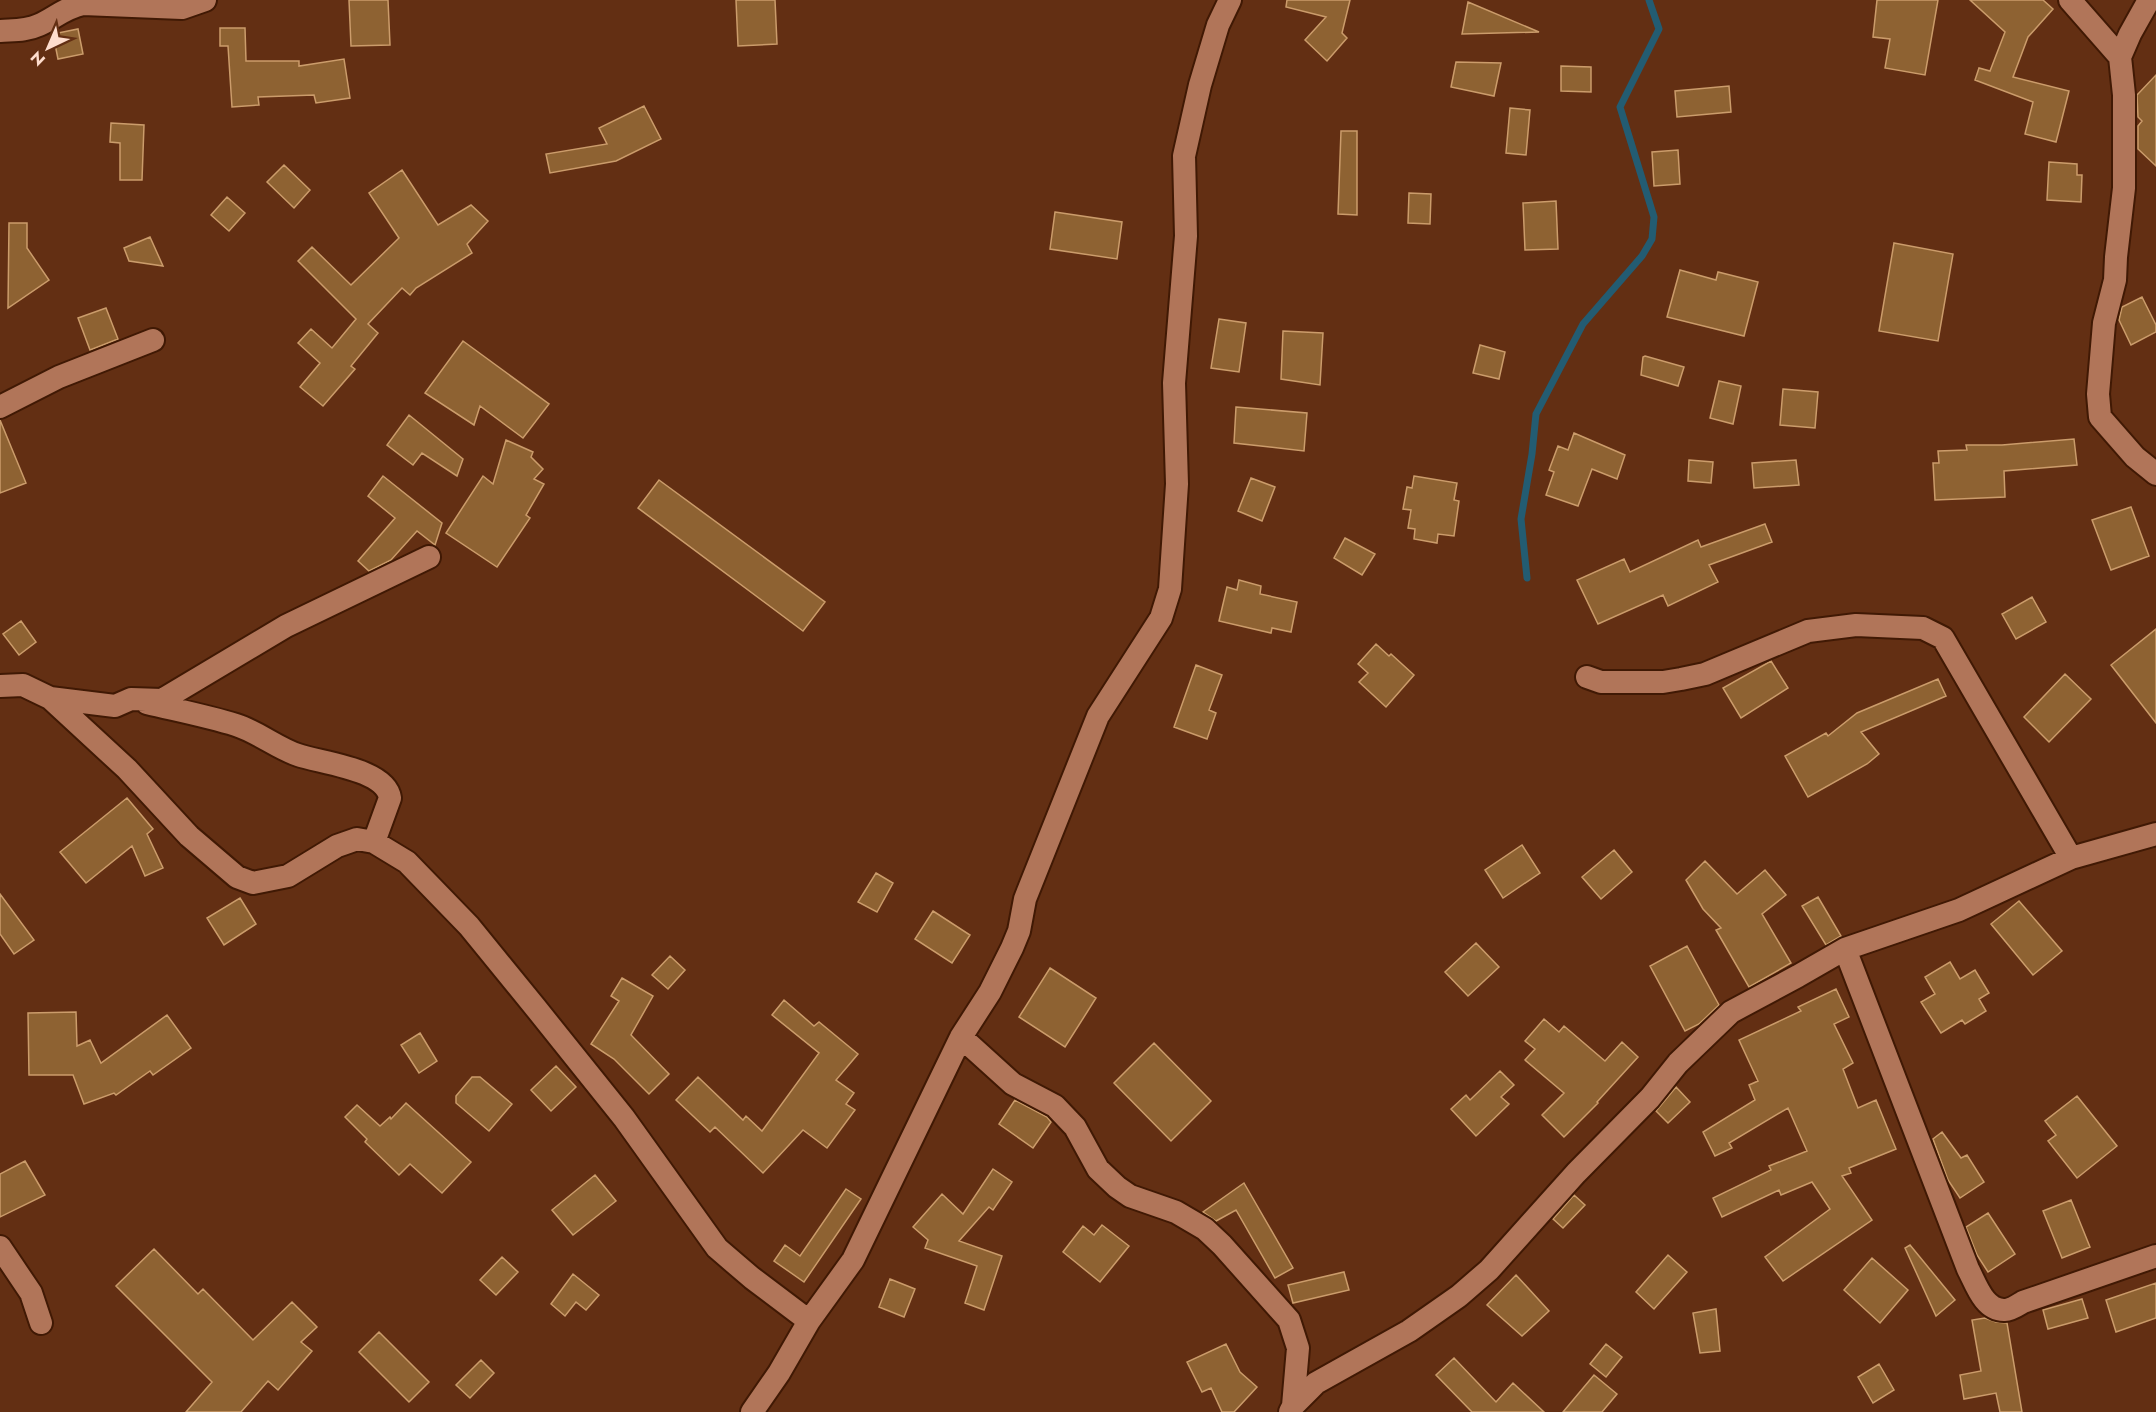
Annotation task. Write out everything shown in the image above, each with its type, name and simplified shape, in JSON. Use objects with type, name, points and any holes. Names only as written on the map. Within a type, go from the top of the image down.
[{"type":"street","points":[[0,31],[25,30],[38,26],[69,7],[83,4],[182,9],[206,0]]},
{"type":"street","points":[[752,1412],[779,1373],[810,1321],[853,1260],[961,1037],[990,992],[1012,948],[1019,931],[1025,898],[1098,716],[1161,618],[1170,589],[1177,484],[1173,383],[1186,236],[1184,156],[1200,85],[1218,25],[1230,0]]},
{"type":"street","points":[[2072,0],[2120,57]]},
{"type":"street","points":[[2149,0],[2120,57],[2124,95],[2124,188],[2115,280],[2104,323],[2098,394],[2100,417],[2135,457],[2156,474]]},
{"type":"street","points":[[0,407],[58,377],[153,340]]},
{"type":"street","points":[[50,698],[115,706],[131,699],[162,700],[286,626],[429,557]]},
{"type":"street","points":[[1587,677],[1601,682],[1681,679],[1705,674],[1808,631],[1856,626],[1923,628],[1943,638],[2071,858]]},
{"type":"street","points":[[0,686],[23,685],[50,698],[127,769],[189,836],[237,877],[253,883],[288,876],[337,846],[357,839],[374,842],[407,862],[469,926],[624,1118],[717,1248],[752,1278],[810,1321]]},
{"type":"street","points":[[131,699],[237,725],[296,755],[369,775],[381,781],[389,792],[390,798],[374,842]]},
{"type":"street","points":[[1291,1409],[1316,1383],[1409,1331],[1459,1296],[1489,1270],[1576,1173],[1650,1098],[1678,1063],[1731,1012],[1845,949],[1959,910],[2071,858],[2156,834]]},
{"type":"street","points":[[1845,949],[1968,1269],[1983,1298],[1994,1308],[2006,1310],[2156,1256]]},
{"type":"street","points":[[961,1037],[1013,1084],[1055,1106],[1074,1128],[1098,1169],[1117,1187],[1130,1196],[1176,1212],[1205,1229],[1278,1307],[1289,1320],[1298,1348],[1291,1409]]},
{"type":"street","points":[[0,1247],[31,1293],[41,1323]]},
{"type":"building","points":[[349,0],[388,0],[390,45],[351,46]]},
{"type":"building","points":[[736,0],[775,0],[777,44],[738,46]]},
{"type":"building","points":[[1287,0],[1350,0],[1342,33],[1347,38],[1327,61],[1305,40],[1326,17],[1286,7]]},
{"type":"building","points":[[1877,0],[1938,0],[1925,75],[1885,68],[1890,39],[1873,37]]},
{"type":"building","points":[[1970,0],[2043,0],[2053,9],[2028,37],[2013,77],[2069,91],[2056,142],[2025,134],[2033,102],[1975,80],[1979,68],[1990,71],[2005,32]]},
{"type":"building","points":[[1468,2],[1539,32],[1462,34]]},
{"type":"building","points":[[220,28],[245,28],[246,61],[299,61],[299,66],[344,59],[350,98],[316,103],[314,95],[258,97],[259,105],[232,107],[228,46],[220,46]]},
{"type":"building","points":[[78,29],[83,54],[58,59],[53,34]]},
{"type":"building","points":[[1456,62],[1501,63],[1494,96],[1451,87]]},
{"type":"building","points":[[1561,66],[1591,67],[1591,92],[1561,91]]},
{"type":"building","points":[[2156,75],[2156,166],[2138,149],[2138,126],[2142,121],[2138,117],[2137,95]]},
{"type":"building","points":[[1729,86],[1731,112],[1677,117],[1675,91]]},
{"type":"building","points":[[644,106],[661,139],[616,161],[550,173],[546,154],[607,144],[599,128]]},
{"type":"building","points":[[1510,108],[1530,110],[1526,155],[1506,153]]},
{"type":"building","points":[[111,123],[144,125],[142,180],[120,180],[120,143],[110,142]]},
{"type":"building","points":[[1341,131],[1357,131],[1357,215],[1338,214]]},
{"type":"building","points":[[1678,150],[1680,184],[1654,186],[1652,152]]},
{"type":"building","points":[[2049,162],[2077,164],[2077,175],[2082,175],[2081,202],[2047,200]]},
{"type":"building","points":[[284,165],[310,190],[294,208],[267,182]]},
{"type":"building","points":[[402,170],[438,225],[471,205],[488,221],[467,244],[472,253],[416,288],[410,295],[402,288],[368,324],[378,333],[351,366],[355,369],[323,406],[300,387],[320,363],[298,343],[311,329],[332,348],[356,319],[298,261],[312,247],[351,285],[399,238],[369,193]]},
{"type":"building","points":[[1409,193],[1431,194],[1430,224],[1408,223]]},
{"type":"building","points":[[227,197],[245,213],[229,231],[211,215]]},
{"type":"building","points":[[1556,201],[1558,249],[1525,250],[1523,203]]},
{"type":"building","points":[[1055,212],[1122,222],[1117,259],[1050,249]]},
{"type":"building","points":[[9,223],[27,223],[27,248],[49,280],[8,308]]},
{"type":"building","points":[[150,237],[163,266],[129,261],[124,248]]},
{"type":"building","points":[[1894,243],[1953,254],[1938,341],[1879,331]]},
{"type":"building","points":[[1680,270],[1716,280],[1718,272],[1758,282],[1744,336],[1667,317]]},
{"type":"building","points":[[2142,297],[2156,325],[2156,332],[2131,345],[2119,320],[2122,307]]},
{"type":"building","points":[[106,308],[118,339],[90,350],[78,318]]},
{"type":"building","points":[[1219,319],[1246,323],[1239,372],[1211,368]]},
{"type":"building","points":[[1283,331],[1323,333],[1320,385],[1281,379]]},
{"type":"building","points":[[463,341],[549,404],[523,438],[480,406],[474,425],[425,393]]},
{"type":"building","points":[[1480,345],[1505,352],[1499,379],[1473,373]]},
{"type":"building","points":[[1645,356],[1684,367],[1678,386],[1641,375]]},
{"type":"building","points":[[1719,381],[1741,386],[1733,424],[1710,418]]},
{"type":"building","points":[[1783,389],[1818,392],[1815,428],[1780,425]]},
{"type":"building","points":[[1236,407],[1307,413],[1304,451],[1234,443]]},
{"type":"building","points":[[409,415],[463,459],[457,476],[422,453],[413,465],[387,445]]},
{"type":"building","points":[[0,420],[26,483],[0,493]]},
{"type":"building","points":[[1574,433],[1625,455],[1617,479],[1592,469],[1578,506],[1546,495],[1554,472],[1549,470],[1558,446],[1568,450]]},
{"type":"building","points":[[2074,439],[2077,465],[2004,471],[2005,497],[1935,500],[1933,463],[1939,463],[1938,451],[1967,450],[1966,445],[2002,445]]},
{"type":"building","points":[[506,440],[533,452],[531,457],[543,469],[534,479],[544,484],[526,515],[530,518],[497,567],[446,533],[483,476],[493,484]]},
{"type":"building","points":[[1689,460],[1713,462],[1711,483],[1688,481]]},
{"type":"building","points":[[1796,460],[1799,485],[1754,488],[1752,463]]},
{"type":"building","points":[[383,476],[442,523],[435,545],[417,531],[391,560],[369,571],[358,561],[395,518],[368,496]]},
{"type":"building","points":[[1414,476],[1457,483],[1454,500],[1459,501],[1454,536],[1438,534],[1437,543],[1414,539],[1415,529],[1408,528],[1411,510],[1403,509],[1407,487],[1412,488]]},
{"type":"building","points":[[1251,478],[1275,487],[1262,521],[1238,511]]},
{"type":"building","points":[[659,480],[825,602],[803,631],[638,508]]},
{"type":"building","points":[[2131,507],[2149,556],[2111,570],[2092,520]]},
{"type":"building","points":[[1765,524],[1772,542],[1709,565],[1718,582],[1668,606],[1663,595],[1598,624],[1577,580],[1624,559],[1630,572],[1698,540],[1701,547]]},
{"type":"building","points":[[1345,538],[1375,554],[1362,575],[1334,558]]},
{"type":"building","points":[[1239,580],[1261,586],[1260,594],[1297,602],[1291,632],[1272,628],[1271,633],[1219,621],[1227,587],[1237,590]]},
{"type":"building","points":[[2032,597],[2046,622],[2016,639],[2002,614]]},
{"type":"building","points":[[21,621],[36,642],[19,655],[3,634]]},
{"type":"building","points":[[2156,629],[2156,723],[2111,665]]},
{"type":"building","points":[[1376,644],[1414,675],[1386,707],[1359,682],[1368,673],[1358,664]]},
{"type":"building","points":[[1771,661],[1788,688],[1741,718],[1723,688]]},
{"type":"building","points":[[1196,665],[1222,675],[1209,710],[1216,713],[1207,739],[1174,727]]},
{"type":"building","points":[[2065,674],[2091,699],[2049,742],[2024,717]]},
{"type":"building","points":[[1938,679],[1946,696],[1861,732],[1879,754],[1867,764],[1808,797],[1785,756],[1826,733],[1828,736],[1857,713]]},
{"type":"building","points":[[127,798],[153,829],[147,834],[163,868],[145,876],[132,846],[86,883],[60,852]]},
{"type":"building","points":[[1522,845],[1540,873],[1503,898],[1485,870]]},
{"type":"building","points":[[1614,850],[1632,872],[1601,899],[1582,877]]},
{"type":"building","points":[[1705,861],[1737,894],[1765,870],[1786,895],[1762,914],[1791,963],[1749,987],[1716,930],[1721,928],[1703,909],[1686,880]]},
{"type":"building","points":[[876,873],[893,883],[877,912],[858,902]]},
{"type":"building","points":[[0,894],[34,940],[14,954],[0,934]]},
{"type":"building","points":[[1818,897],[1841,936],[1826,945],[1802,906]]},
{"type":"building","points":[[240,898],[256,924],[224,945],[207,918]]},
{"type":"building","points":[[2019,901],[2062,951],[2033,975],[1991,924]]},
{"type":"building","points":[[933,911],[970,935],[952,963],[915,939]]},
{"type":"building","points":[[1476,943],[1499,967],[1468,996],[1445,972]]},
{"type":"building","points":[[1687,946],[1719,1005],[1699,1024],[1685,1031],[1650,966]]},
{"type":"building","points":[[670,956],[685,970],[668,989],[652,975]]},
{"type":"building","points":[[1950,962],[1960,979],[1975,970],[1989,993],[1979,999],[1986,1011],[1965,1024],[1962,1020],[1941,1033],[1921,1002],[1935,994],[1925,977]]},
{"type":"building","points":[[1050,968],[1096,998],[1065,1047],[1019,1017]]},
{"type":"building","points":[[622,978],[653,996],[631,1035],[669,1074],[649,1094],[614,1059],[591,1044],[619,1001],[611,996]]},
{"type":"building","points":[[1836,989],[1849,1017],[1834,1024],[1853,1063],[1843,1069],[1858,1108],[1876,1100],[1896,1149],[1849,1168],[1851,1173],[1842,1176],[1872,1220],[1783,1281],[1765,1257],[1830,1209],[1812,1182],[1781,1195],[1779,1190],[1722,1217],[1713,1198],[1771,1170],[1769,1166],[1807,1151],[1788,1108],[1729,1143],[1732,1148],[1715,1156],[1703,1132],[1755,1100],[1749,1085],[1758,1081],[1739,1040],[1801,1011],[1798,1007]]},
{"type":"building","points":[[784,1000],[814,1026],[819,1022],[858,1054],[836,1080],[854,1093],[846,1104],[855,1110],[827,1148],[803,1130],[763,1173],[715,1127],[710,1132],[676,1100],[698,1077],[743,1120],[746,1116],[762,1131],[819,1053],[772,1015]]},
{"type":"building","points":[[76,1012],[77,1046],[90,1040],[101,1063],[167,1015],[191,1048],[153,1075],[150,1071],[116,1095],[114,1093],[84,1104],[73,1075],[29,1075],[28,1013]]},
{"type":"building","points":[[1544,1019],[1559,1032],[1564,1026],[1605,1061],[1622,1042],[1638,1057],[1598,1103],[1564,1137],[1542,1115],[1564,1093],[1525,1060],[1535,1049],[1525,1041]]},
{"type":"building","points":[[420,1033],[437,1061],[419,1073],[401,1045]]},
{"type":"building","points":[[1154,1043],[1211,1101],[1171,1141],[1114,1083]]},
{"type":"building","points":[[556,1066],[576,1087],[551,1111],[531,1090]]},
{"type":"building","points":[[1500,1071],[1514,1085],[1501,1097],[1509,1104],[1476,1136],[1451,1109],[1466,1095],[1470,1100]]},
{"type":"building","points":[[472,1077],[480,1077],[512,1104],[489,1131],[456,1103],[456,1096]]},
{"type":"building","points":[[1676,1087],[1690,1102],[1668,1123],[1656,1111]]},
{"type":"building","points":[[2077,1096],[2117,1146],[2077,1178],[2048,1141],[2056,1135],[2045,1121]]},
{"type":"building","points":[[1015,1100],[1047,1117],[1051,1122],[1033,1148],[999,1124]]},
{"type":"building","points":[[406,1103],[471,1162],[442,1193],[410,1164],[399,1175],[365,1142],[367,1139],[345,1117],[357,1105],[380,1126],[390,1117],[391,1119]]},
{"type":"building","points":[[1942,1132],[1961,1158],[1967,1155],[1984,1182],[1960,1198],[1948,1180],[1933,1139]]},
{"type":"building","points":[[25,1161],[45,1195],[0,1217],[0,1174]]},
{"type":"building","points":[[993,1169],[1012,1182],[993,1210],[989,1207],[959,1241],[1002,1256],[984,1310],[965,1303],[977,1266],[925,1248],[928,1240],[913,1227],[942,1194],[963,1214]]},
{"type":"building","points":[[595,1175],[616,1201],[573,1235],[552,1210]]},
{"type":"building","points":[[1244,1183],[1293,1268],[1275,1278],[1236,1210],[1216,1221],[1203,1212]]},
{"type":"building","points":[[846,1189],[861,1199],[804,1282],[774,1261],[785,1245],[800,1256]]},
{"type":"building","points":[[1574,1195],[1585,1205],[1563,1228],[1553,1219]]},
{"type":"building","points":[[2071,1200],[2090,1247],[2062,1258],[2043,1211]]},
{"type":"building","points":[[1988,1213],[2015,1254],[1988,1272],[1977,1255],[1966,1227]]},
{"type":"building","points":[[1102,1225],[1129,1246],[1100,1282],[1063,1252],[1083,1226],[1094,1235]]},
{"type":"building","points":[[1910,1245],[1955,1300],[1936,1316],[1905,1248]]},
{"type":"building","points":[[154,1249],[198,1294],[203,1289],[253,1340],[292,1302],[317,1327],[301,1342],[312,1351],[278,1390],[268,1381],[241,1412],[186,1412],[212,1382],[116,1286]]},
{"type":"building","points":[[1668,1255],[1687,1272],[1654,1309],[1636,1292]]},
{"type":"building","points":[[502,1257],[518,1272],[496,1295],[480,1280]]},
{"type":"building","points":[[1872,1258],[1908,1290],[1880,1323],[1844,1290]]},
{"type":"building","points":[[1344,1272],[1349,1290],[1293,1303],[1288,1285]]},
{"type":"building","points":[[573,1274],[599,1295],[586,1310],[576,1302],[565,1316],[551,1304]]},
{"type":"building","points":[[1516,1275],[1549,1311],[1522,1336],[1487,1305]]},
{"type":"building","points":[[890,1279],[915,1289],[904,1317],[879,1307]]},
{"type":"building","points":[[2156,1283],[2156,1318],[2116,1332],[2106,1300]]},
{"type":"building","points":[[2082,1299],[2088,1318],[2048,1329],[2043,1310]]},
{"type":"building","points":[[1716,1309],[1720,1351],[1700,1353],[1693,1313]]},
{"type":"building","points":[[1985,1318],[2007,1323],[2022,1412],[2000,1412],[1996,1393],[1964,1399],[1960,1375],[1981,1371],[1972,1320]]},
{"type":"building","points":[[379,1332],[429,1382],[409,1402],[359,1352]]},
{"type":"building","points":[[1226,1344],[1240,1372],[1257,1387],[1234,1412],[1222,1412],[1211,1388],[1202,1392],[1187,1362]]},
{"type":"building","points":[[1606,1344],[1622,1357],[1606,1377],[1590,1364]]},
{"type":"building","points":[[1454,1358],[1496,1402],[1513,1383],[1544,1412],[1472,1412],[1436,1375]]},
{"type":"building","points":[[481,1360],[494,1373],[470,1398],[456,1385]]},
{"type":"building","points":[[1879,1364],[1894,1390],[1873,1403],[1858,1377]]},
{"type":"building","points":[[1594,1375],[1617,1394],[1602,1412],[1563,1412]]},
{"type":"waterway","points":[[1527,578],[1521,519],[1536,414],[1583,324],[1642,256],[1652,239],[1654,217],[1620,107],[1659,29],[1649,0]]}]
